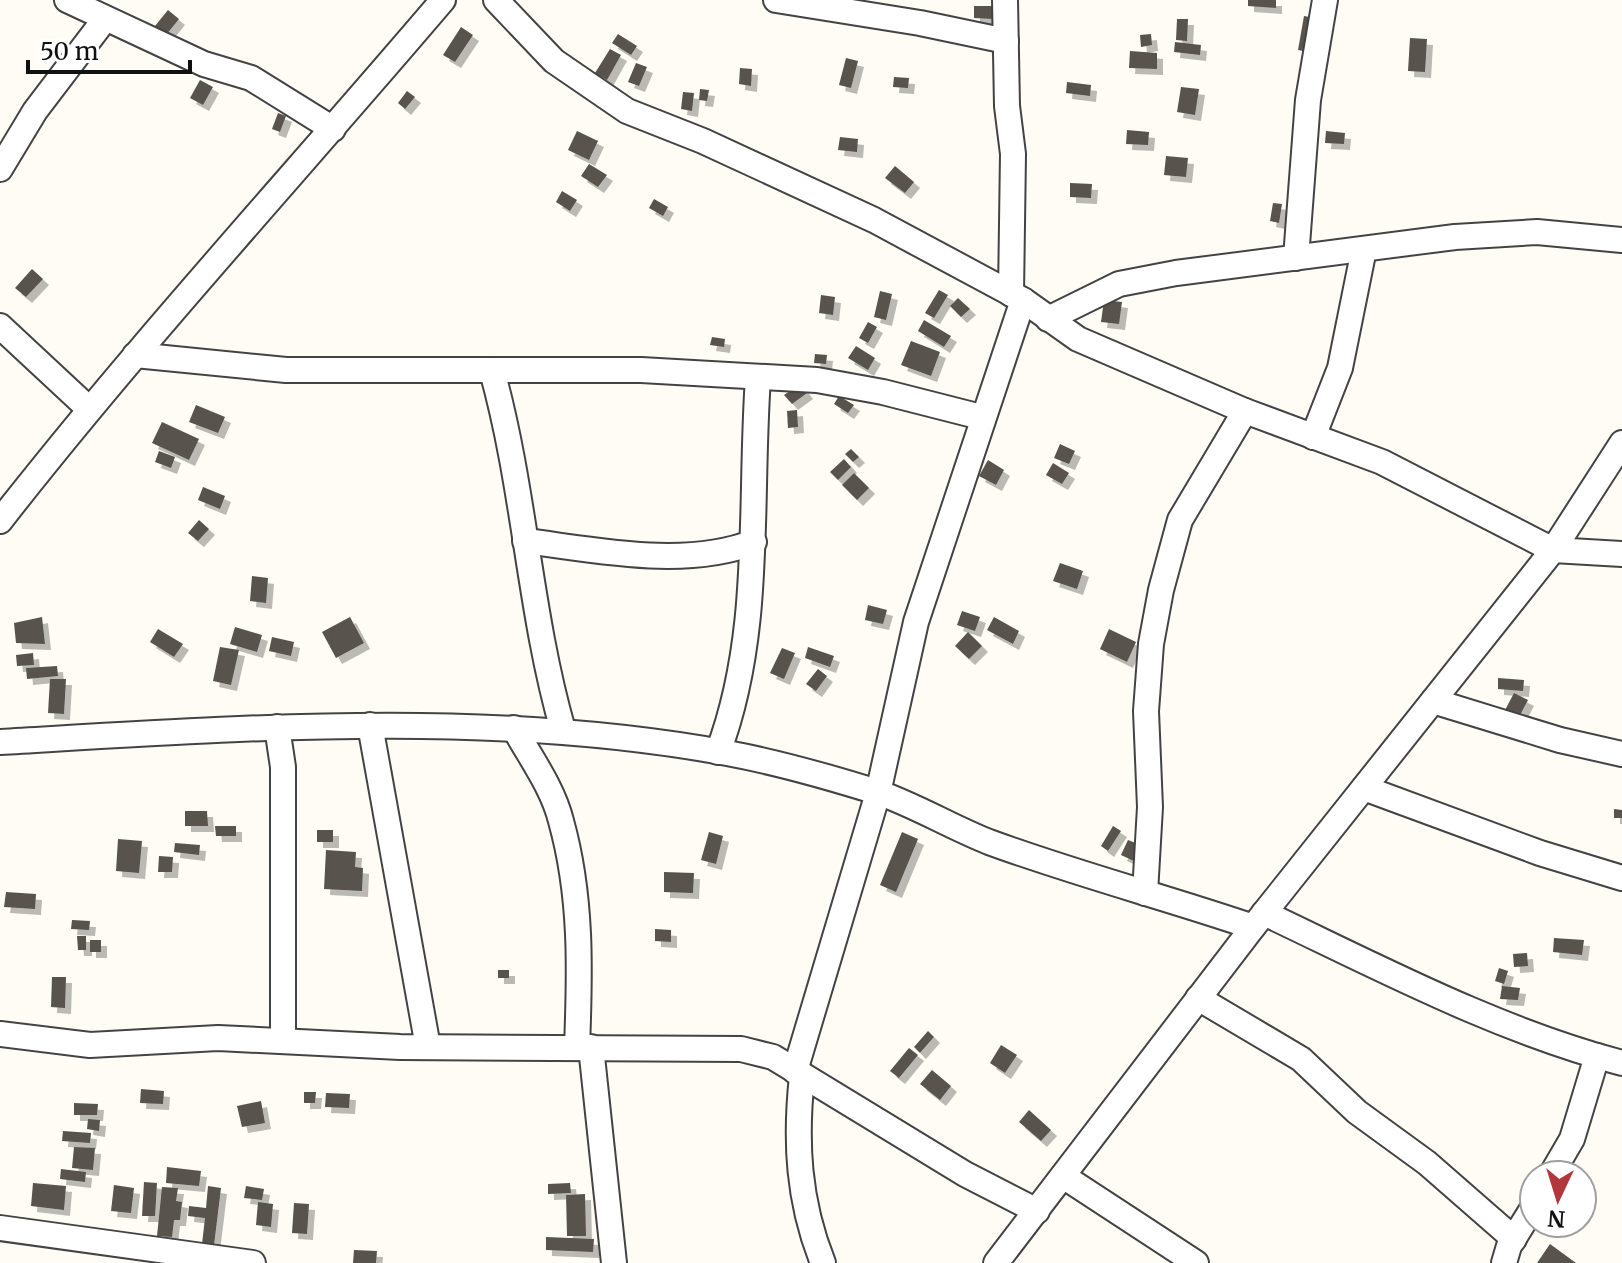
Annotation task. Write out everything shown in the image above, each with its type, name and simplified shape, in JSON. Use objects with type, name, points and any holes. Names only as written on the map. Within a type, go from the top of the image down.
[{"type":"street","points":[[67,0],[102,11],[204,64],[251,78],[333,129]]},
{"type":"street","points":[[0,521],[88,408],[443,0]]},
{"type":"street","points":[[496,0],[554,61],[627,111],[703,141],[874,220],[1017,297],[1078,339],[1245,411],[1382,462],[1553,550],[1622,554]]},
{"type":"street","points":[[776,0],[920,23],[1006,41]]},
{"type":"street","points":[[823,1263],[813,1238],[799,1176],[799,1074],[878,793],[916,622],[1017,297],[1005,0]]},
{"type":"street","points":[[1296,258],[1308,100],[1325,0]]},
{"type":"street","points":[[0,169],[102,11]]},
{"type":"street","points":[[1048,319],[1119,284],[1296,258],[1455,237],[1537,232],[1622,240]]},
{"type":"street","points":[[1313,437],[1340,368],[1364,249]]},
{"type":"street","points":[[0,326],[88,408]]},
{"type":"street","points":[[135,355],[286,370],[641,370],[817,380],[883,392],[981,417]]},
{"type":"street","points":[[492,371],[510,435],[546,669],[563,730]]},
{"type":"street","points":[[718,752],[735,707],[754,542],[758,378]]},
{"type":"street","points":[[1145,893],[1150,807],[1146,711],[1151,644],[1161,590],[1180,520],[1245,411]]},
{"type":"street","points":[[996,1263],[1258,920],[1553,550],[1622,443]]},
{"type":"street","points":[[525,541],[685,554],[730,551],[754,542]]},
{"type":"street","points":[[1433,701],[1547,736],[1622,754]]},
{"type":"street","points":[[370,725],[428,1047]]},
{"type":"street","points":[[0,742],[370,725],[563,730],[718,752],[878,793],[985,840],[1145,893],[1258,920],[1415,985],[1622,1063]]},
{"type":"street","points":[[277,727],[283,767],[283,1041]]},
{"type":"street","points":[[514,728],[561,819],[578,919],[584,1047],[614,1263]]},
{"type":"street","points":[[1364,788],[1540,853],[1622,878]]},
{"type":"street","points":[[1198,998],[1301,1059],[1357,1112],[1439,1173],[1514,1239]]},
{"type":"street","points":[[0,1034],[90,1045],[218,1038],[428,1047],[741,1049],[773,1057],[965,1174],[1037,1211]]},
{"type":"street","points":[[1560,1159],[1572,1139],[1597,1056]]},
{"type":"street","points":[[1063,1176],[1196,1263]]},
{"type":"street","points":[[0,1228],[253,1263]]},
{"type":"street","points":[[1504,1263],[1518,1232]]},
{"type":"building","points":[[1248,0],[1276,0],[1276,8],[1248,6]]},
{"type":"building","points":[[974,6],[994,6],[993,19],[974,18]]},
{"type":"building","points":[[168,10],[179,19],[166,35],[155,26]]},
{"type":"building","points":[[1304,16],[1320,19],[1314,53],[1298,50]]},
{"type":"building","points":[[1177,19],[1188,19],[1187,41],[1176,40]]},
{"type":"building","points":[[461,27],[473,35],[455,62],[443,55]]},
{"type":"building","points":[[618,34],[637,46],[631,55],[612,43]]},
{"type":"building","points":[[1151,34],[1152,45],[1141,47],[1140,35]]},
{"type":"building","points":[[1410,38],[1427,39],[1425,72],[1408,71]]},
{"type":"building","points":[[1175,42],[1201,45],[1200,55],[1174,52]]},
{"type":"building","points":[[610,49],[621,55],[607,80],[595,73]]},
{"type":"building","points":[[1130,51],[1157,53],[1157,69],[1129,68]]},
{"type":"building","points":[[846,58],[858,61],[851,88],[839,85]]},
{"type":"building","points":[[636,63],[647,67],[639,86],[628,82]]},
{"type":"building","points":[[740,68],[752,69],[751,86],[739,84]]},
{"type":"building","points":[[894,77],[909,78],[908,88],[893,87]]},
{"type":"building","points":[[200,80],[213,87],[203,105],[190,98]]},
{"type":"building","points":[[1067,82],[1091,85],[1090,96],[1066,93]]},
{"type":"building","points":[[1181,87],[1199,89],[1195,115],[1177,112]]},
{"type":"building","points":[[700,89],[709,90],[707,101],[699,100]]},
{"type":"building","points":[[407,91],[415,97],[405,109],[398,103]]},
{"type":"building","points":[[683,92],[694,93],[692,111],[681,109]]},
{"type":"building","points":[[278,113],[286,116],[280,132],[272,129]]},
{"type":"building","points":[[1127,130],[1149,132],[1148,145],[1126,144]]},
{"type":"building","points":[[577,131],[598,141],[589,160],[568,150]]},
{"type":"building","points":[[1326,131],[1345,133],[1344,144],[1325,143]]},
{"type":"building","points":[[840,137],[858,139],[857,152],[838,150]]},
{"type":"building","points":[[1166,156],[1188,158],[1186,177],[1164,175]]},
{"type":"building","points":[[589,164],[607,175],[598,187],[581,176]]},
{"type":"building","points":[[895,166],[914,182],[905,193],[885,178]]},
{"type":"building","points":[[1070,183],[1092,184],[1091,198],[1070,197]]},
{"type":"building","points":[[562,191],[577,200],[570,211],[556,202]]},
{"type":"building","points":[[654,199],[668,207],[663,216],[649,208]]},
{"type":"building","points":[[1273,203],[1282,204],[1279,223],[1270,221]]},
{"type":"building","points":[[32,269],[43,279],[26,297],[15,288]]},
{"type":"building","points":[[939,290],[948,295],[934,318],[925,313]]},
{"type":"building","points":[[880,291],[892,294],[886,320],[874,317]]},
{"type":"building","points":[[821,295],[835,297],[833,315],[819,313]]},
{"type":"building","points":[[958,298],[970,309],[961,317],[950,306]]},
{"type":"building","points":[[1104,300],[1122,302],[1119,324],[1101,322]]},
{"type":"building","points":[[924,320],[951,336],[944,347],[918,331]]},
{"type":"building","points":[[868,322],[877,327],[868,343],[859,338]]},
{"type":"building","points":[[712,337],[725,339],[724,347],[710,345]]},
{"type":"building","points":[[911,341],[940,352],[931,376],[901,365]]},
{"type":"building","points":[[856,346],[875,358],[868,370],[848,358]]},
{"type":"building","points":[[815,354],[827,355],[826,364],[814,363]]},
{"type":"building","points":[[800,384],[807,393],[792,404],[784,395]]},
{"type":"building","points":[[839,396],[854,405],[848,413],[834,404]]},
{"type":"building","points":[[196,405],[225,417],[218,433],[189,422]]},
{"type":"building","points":[[797,410],[798,427],[788,428],[787,411]]},
{"type":"building","points":[[162,422],[199,439],[189,460],[152,443]]},
{"type":"building","points":[[1060,444],[1075,451],[1069,464],[1054,458]]},
{"type":"building","points":[[851,449],[859,457],[853,462],[845,454]]},
{"type":"building","points":[[159,451],[175,457],[171,468],[155,462]]},
{"type":"building","points":[[844,459],[851,467],[838,480],[830,472]]},
{"type":"building","points":[[988,460],[1004,470],[996,485],[979,476]]},
{"type":"building","points":[[1053,463],[1069,473],[1062,484],[1046,475]]},
{"type":"building","points":[[854,473],[869,488],[857,500],[842,485]]},
{"type":"building","points":[[203,487],[225,496],[220,509],[198,500]]},
{"type":"building","points":[[199,520],[209,529],[198,541],[188,533]]},
{"type":"building","points":[[1060,563],[1083,571],[1077,589],[1053,581]]},
{"type":"building","points":[[252,576],[268,578],[266,603],[250,601]]},
{"type":"building","points":[[868,605],[887,610],[883,624],[865,620]]},
{"type":"building","points":[[962,611],[980,617],[975,631],[957,625]]},
{"type":"building","points":[[42,617],[45,644],[16,643],[14,623]]},
{"type":"building","points":[[350,617],[364,643],[336,658],[322,632]]},
{"type":"building","points":[[994,617],[1019,631],[1013,644],[987,630]]},
{"type":"building","points":[[235,627],[262,635],[257,652],[230,644]]},
{"type":"building","points":[[158,629],[183,644],[174,657],[150,642]]},
{"type":"building","points":[[1109,629],[1136,642],[1127,662],[1100,649]]},
{"type":"building","points":[[968,632],[982,646],[969,659],[955,646]]},
{"type":"building","points":[[272,637],[294,642],[291,656],[269,651]]},
{"type":"building","points":[[220,647],[239,650],[231,685],[213,681]]},
{"type":"building","points":[[808,647],[834,656],[830,667],[805,658]]},
{"type":"building","points":[[782,648],[795,653],[784,679],[770,673]]},
{"type":"building","points":[[33,653],[34,665],[17,666],[16,655]]},
{"type":"building","points":[[57,666],[58,676],[27,679],[26,668]]},
{"type":"building","points":[[818,669],[827,676],[816,691],[806,684]]},
{"type":"building","points":[[1498,678],[1524,680],[1523,691],[1498,689]]},
{"type":"building","points":[[50,679],[66,679],[64,714],[48,713]]},
{"type":"building","points":[[1514,693],[1528,700],[1517,721],[1503,714]]},
{"type":"building","points":[[1614,809],[1622,810],[1622,818],[1614,818]]},
{"type":"building","points":[[185,811],[207,811],[208,826],[185,826]]},
{"type":"building","points":[[215,826],[236,826],[236,836],[216,836]]},
{"type":"building","points":[[1113,826],[1121,831],[1108,851],[1101,846]]},
{"type":"building","points":[[317,830],[333,830],[333,842],[317,842]]},
{"type":"building","points":[[709,832],[723,836],[716,864],[701,860]]},
{"type":"building","points":[[902,832],[918,839],[896,892],[880,885]]},
{"type":"building","points":[[118,839],[142,841],[139,873],[116,871]]},
{"type":"building","points":[[1128,840],[1143,846],[1136,862],[1121,855]]},
{"type":"building","points":[[175,843],[200,845],[199,855],[174,852]]},
{"type":"building","points":[[326,850],[356,852],[355,867],[363,868],[362,891],[324,889]]},
{"type":"building","points":[[159,856],[173,857],[172,872],[158,872]]},
{"type":"building","points":[[664,872],[694,873],[693,893],[664,892]]},
{"type":"building","points":[[6,892],[36,894],[35,909],[4,907]]},
{"type":"building","points":[[72,920],[90,921],[89,930],[71,929]]},
{"type":"building","points":[[655,929],[671,930],[671,942],[655,941]]},
{"type":"building","points":[[77,936],[86,936],[86,950],[78,950]]},
{"type":"building","points":[[1554,938],[1584,940],[1582,955],[1553,952]]},
{"type":"building","points":[[90,940],[101,940],[101,952],[90,952]]},
{"type":"building","points":[[1527,953],[1528,966],[1514,967],[1513,954]]},
{"type":"building","points":[[1499,968],[1508,971],[1504,984],[1495,981]]},
{"type":"building","points":[[498,970],[509,970],[509,978],[498,978]]},
{"type":"building","points":[[52,977],[66,977],[65,1008],[51,1007]]},
{"type":"building","points":[[1502,986],[1520,988],[1518,1000],[1500,999]]},
{"type":"building","points":[[928,1031],[934,1037],[920,1053],[914,1047]]},
{"type":"building","points":[[1001,1045],[1017,1055],[1005,1073],[990,1063]]},
{"type":"building","points":[[909,1048],[918,1055],[899,1078],[890,1071]]},
{"type":"building","points":[[932,1070],[951,1086],[940,1100],[920,1084]]},
{"type":"building","points":[[141,1089],[164,1091],[163,1104],[140,1103]]},
{"type":"building","points":[[304,1092],[316,1092],[315,1103],[304,1103]]},
{"type":"building","points":[[326,1093],[350,1094],[349,1108],[325,1107]]},
{"type":"building","points":[[261,1101],[265,1123],[242,1127],[237,1106]]},
{"type":"building","points":[[74,1103],[98,1104],[97,1115],[74,1115]]},
{"type":"building","points":[[1029,1110],[1051,1130],[1041,1141],[1019,1122]]},
{"type":"building","points":[[88,1119],[100,1120],[99,1131],[87,1129]]},
{"type":"building","points":[[63,1131],[91,1133],[90,1143],[62,1141]]},
{"type":"building","points":[[74,1147],[95,1148],[93,1170],[72,1168]]},
{"type":"building","points":[[167,1167],[201,1171],[199,1186],[166,1183]]},
{"type":"building","points":[[61,1169],[86,1172],[85,1182],[60,1179]]},
{"type":"building","points":[[144,1182],[157,1183],[155,1216],[142,1216]]},
{"type":"building","points":[[33,1183],[66,1186],[64,1210],[31,1206]]},
{"type":"building","points":[[570,1183],[571,1193],[548,1194],[548,1184]]},
{"type":"building","points":[[114,1185],[134,1188],[131,1213],[111,1211]]},
{"type":"building","points":[[208,1186],[221,1188],[214,1245],[202,1244],[205,1218],[188,1216],[189,1206],[206,1208]]},
{"type":"building","points":[[246,1186],[264,1189],[262,1200],[244,1198]]},
{"type":"building","points":[[162,1187],[178,1188],[176,1201],[182,1202],[180,1220],[174,1220],[172,1237],[157,1236]]},
{"type":"building","points":[[585,1194],[586,1236],[567,1236],[566,1195]]},
{"type":"building","points":[[258,1202],[273,1204],[271,1227],[256,1225]]},
{"type":"building","points":[[294,1203],[309,1204],[307,1234],[292,1233]]},
{"type":"building","points":[[546,1237],[594,1239],[593,1252],[546,1250]]},
{"type":"building","points":[[1550,1244],[1576,1263],[1537,1263]]},
{"type":"building","points":[[354,1250],[377,1251],[376,1263],[353,1263]]}]
